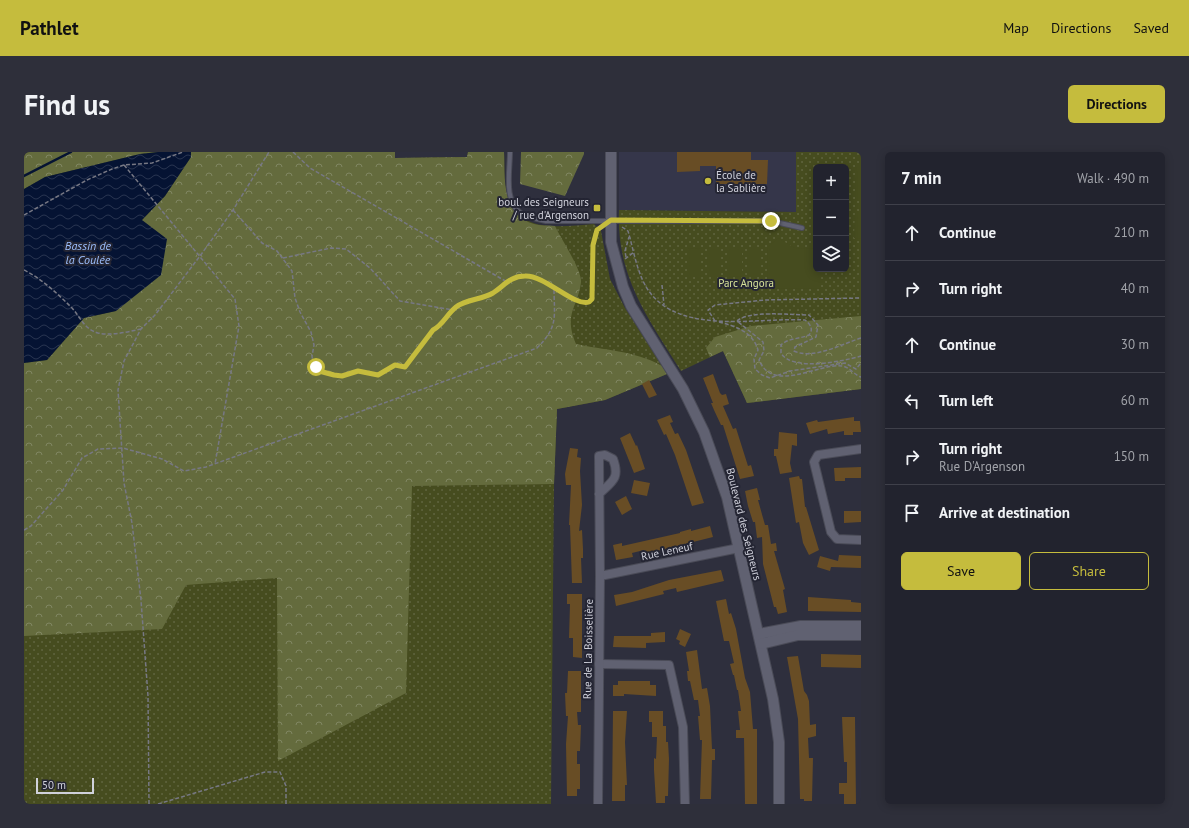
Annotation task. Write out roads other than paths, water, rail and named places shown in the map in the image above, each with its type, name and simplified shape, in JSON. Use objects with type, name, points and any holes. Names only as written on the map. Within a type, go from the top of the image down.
[{"type":"street","name":"Boulevard des Seigneurs","points":[[611,152],[611,242],[623,287],[631,306],[683,389],[704,432],[727,497],[773,699],[779,742],[780,804]]},
{"type":"street","points":[[861,449],[818,455],[814,462],[831,532],[837,539],[861,540]]},
{"type":"street","name":"Rue de La Boisselière","points":[[598,804],[600,576],[599,494]]},
{"type":"street","name":"Rue Leneuf","points":[[600,576],[739,548]]},
{"type":"street","points":[[760,639],[801,626],[861,626]]},
{"type":"street","points":[[760,639],[798,635],[861,635]]},
{"type":"street","points":[[599,664],[669,665],[683,727],[685,804]]},
{"type":"lane","points":[[510,152],[509,190],[512,203],[520,213],[530,218],[546,221],[771,221],[802,228]]},
{"type":"water","name":"Bassin de la Coulée","points":[[158,152],[191,152],[191,157],[165,196],[142,220],[167,239],[161,275],[116,311],[84,318],[47,360],[24,363],[24,189],[45,177],[140,154]]},
{"type":"waterway","points":[[24,176],[71,152]]},
{"type":"place","name":"École de la Sablière","points":[[708,181]]},
{"type":"place","name":"boul. des Seigneurs / rue d'Argenson","points":[[597,208]]},
{"type":"park label","name":"Parc Angora","points":[[746,283]]}]
